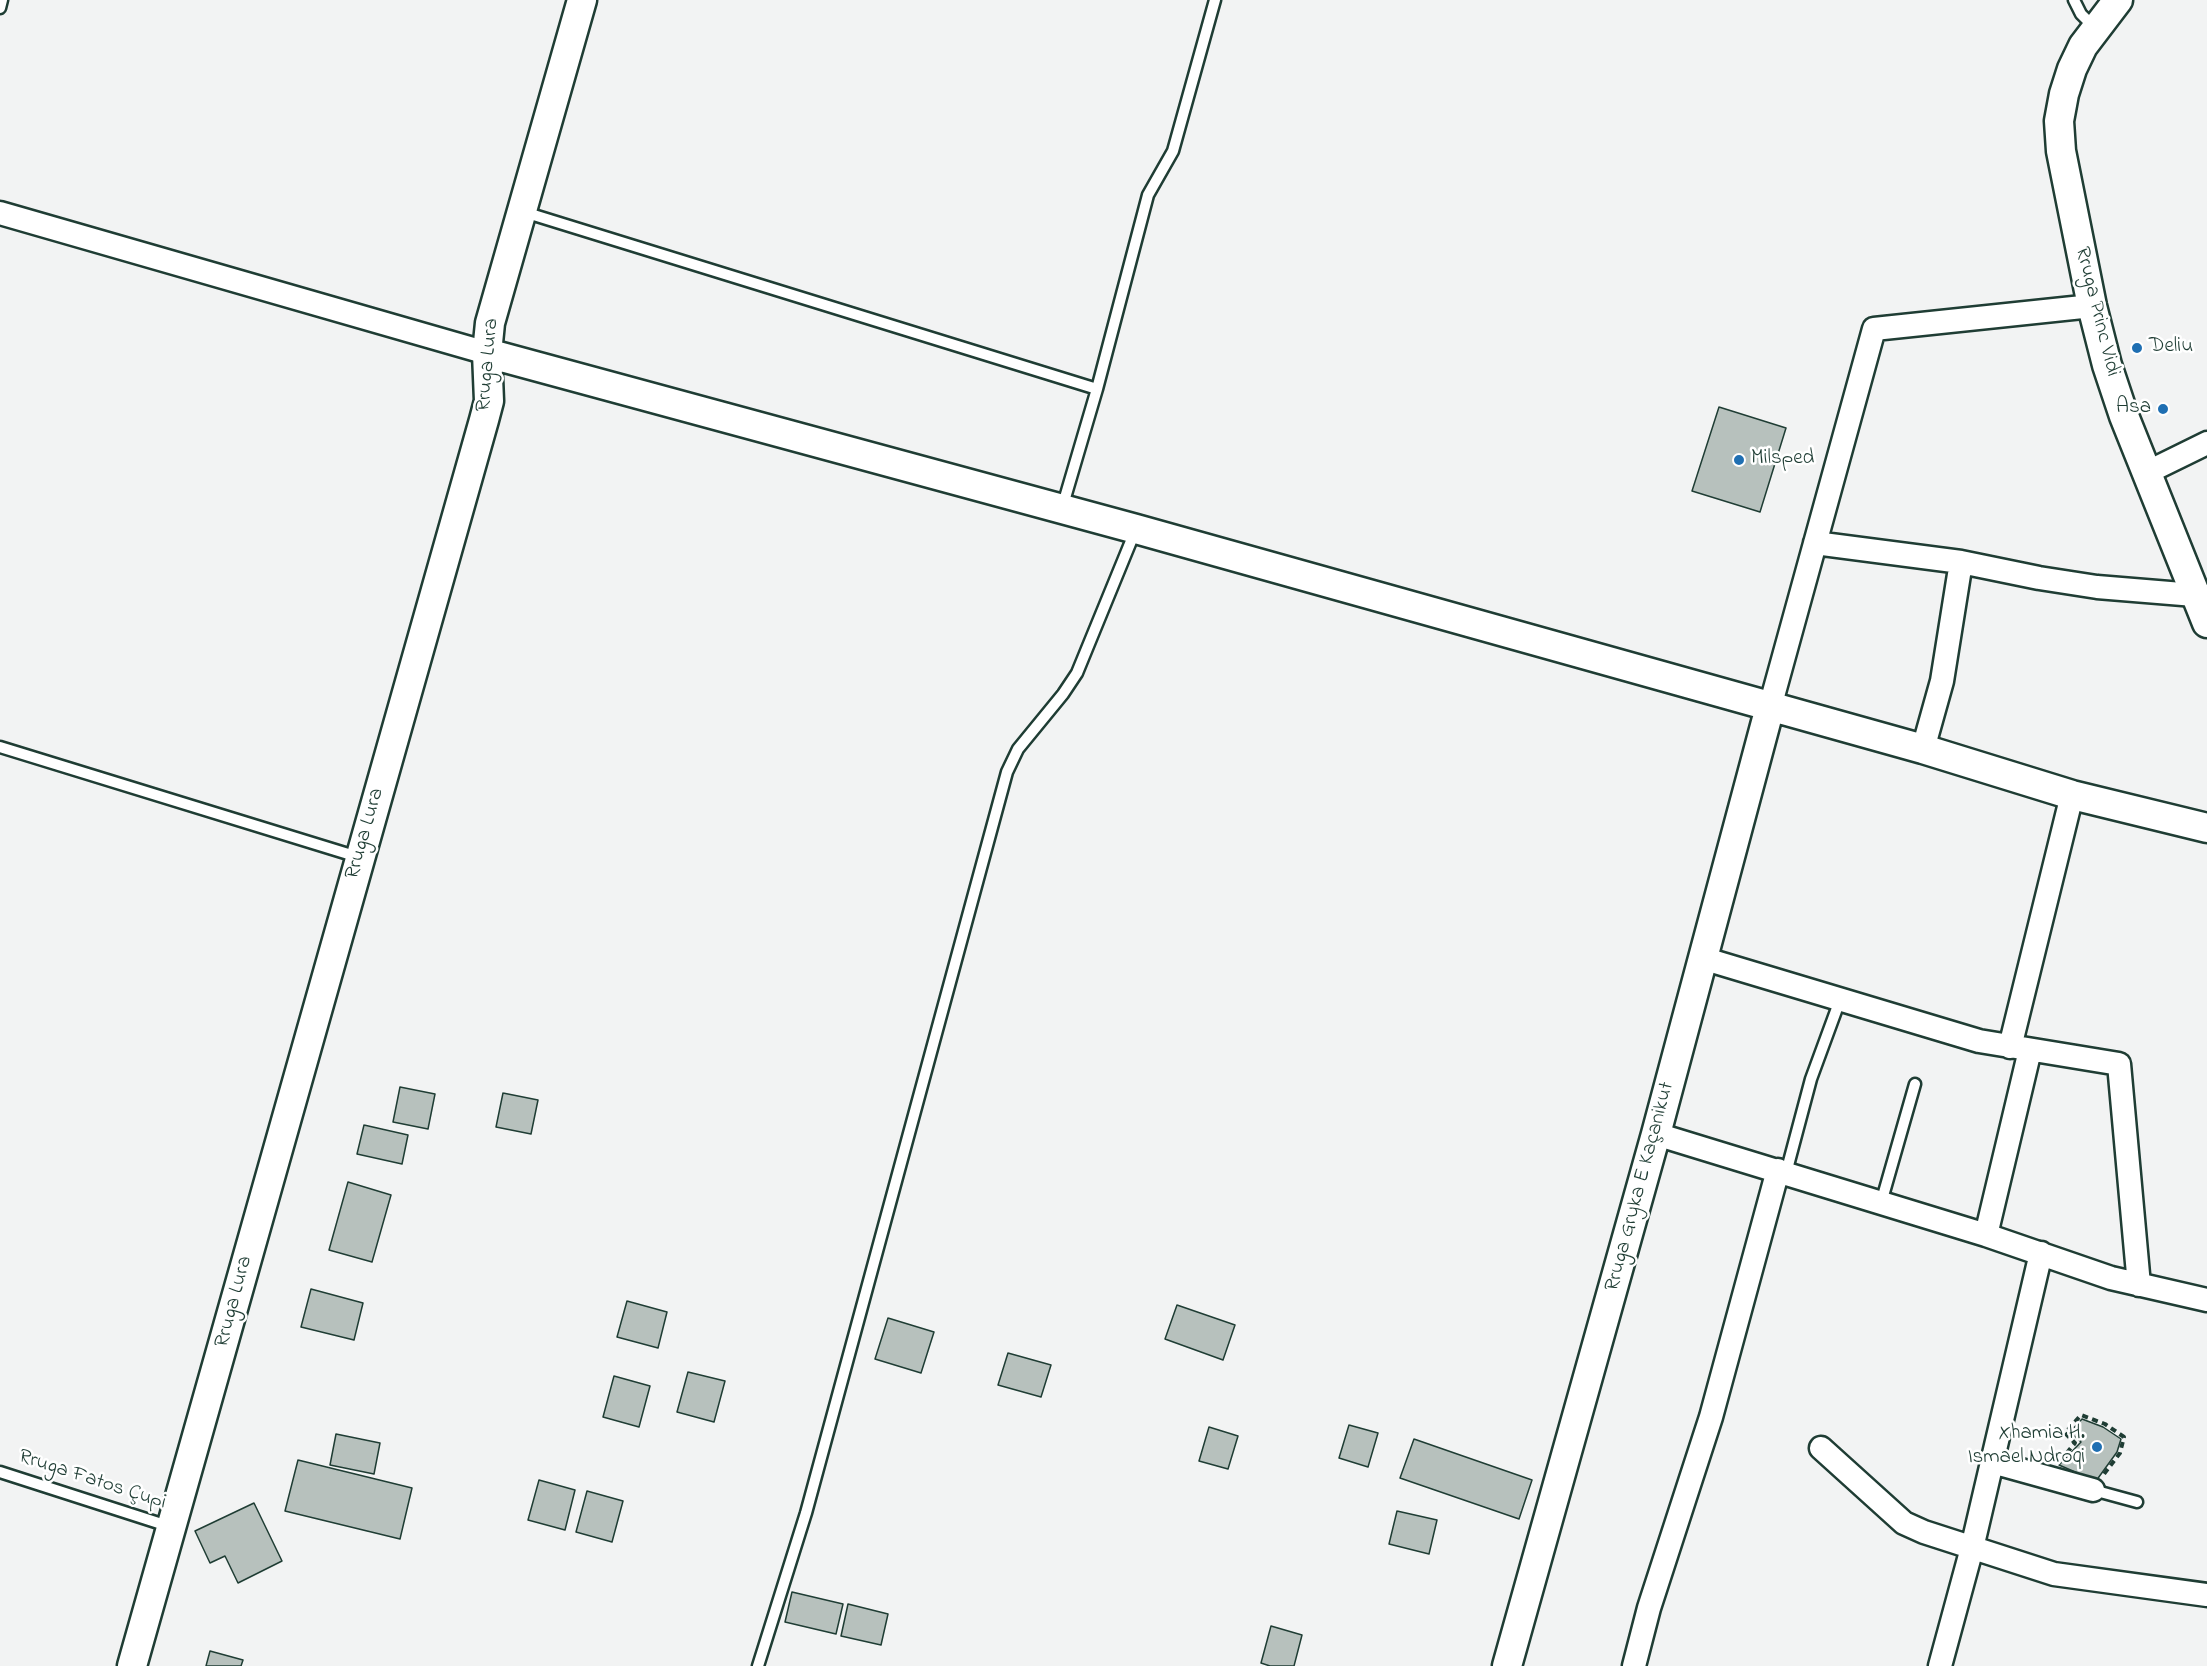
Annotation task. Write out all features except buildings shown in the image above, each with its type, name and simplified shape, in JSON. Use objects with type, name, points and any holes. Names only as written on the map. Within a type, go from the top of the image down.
[{"type":"street","name":"Rruga Lura","points":[[132,1666],[489,402],[487,352],[490,322],[582,0]]},
{"type":"street","name":"Rruga Princ Vidi","points":[[2118,0],[2096,28],[2072,69],[2059,121],[2061,151],[2092,306],[2114,385],[2146,473],[2201,596],[2207,623]]},
{"type":"street","points":[[0,213],[487,352],[1062,508],[1923,750],[2072,795],[2207,828]]},
{"type":"street","points":[[1770,707],[1874,329],[2092,306]]},
{"type":"street","points":[[2146,473],[2207,443]]},
{"type":"street","points":[[1815,543],[1961,562],[2097,587],[2201,596]]},
{"type":"street","points":[[1923,750],[1942,681],[1961,562]]},
{"type":"street","name":"Rruga Gryka E Kaçanikut","points":[[1507,1666],[1656,1134],[1770,707]]},
{"type":"street","points":[[1986,1236],[2020,1048],[2072,795]]},
{"type":"street","points":[[1702,958],[1979,1041],[2119,1064],[2139,1285]]},
{"type":"street","points":[[1656,1134],[1986,1236],[2111,1278],[2207,1300]]},
{"type":"street","points":[[1634,1666],[1649,1608],[1711,1417],[1782,1172]]},
{"type":"street","points":[[1940,1666],[1972,1548],[2041,1254]]},
{"type":"street","points":[[1821,1448],[1904,1522],[1924,1532],[2054,1574],[2207,1595]]},
{"type":"street","points":[[1992,1462],[2093,1490]]},
{"type":"lane","points":[[0,8],[2,0]]},
{"type":"lane","points":[[1062,508],[1097,389],[1148,195],[1173,151],[1215,0]]},
{"type":"lane","points":[[2074,0],[2081,14],[2096,28]]},
{"type":"lane","points":[[522,211],[1097,389]]},
{"type":"lane","points":[[758,1666],[807,1513],[1007,772],[1018,750],[1077,673],[1136,529]]},
{"type":"lane","points":[[0,747],[359,858]]},
{"type":"lane","points":[[1782,1172],[1811,1079],[1840,1000]]},
{"type":"lane","points":[[1881,1203],[1915,1084]]},
{"type":"lane","name":"Rruga Fatos Çupi","points":[[0,1472],[172,1528]]},
{"type":"lane","points":[[2093,1490],[2137,1502]]},
{"type":"path","points":[[2055,1480],[2061,1470],[2054,1468],[2074,1443],[2066,1433],[2081,1415],[2105,1424],[2124,1437],[2120,1453],[2093,1490]]},
{"type":"place","name":"Deliu","points":[[2137,348]]},
{"type":"place","name":"Asa","points":[[2163,409]]},
{"type":"place","name":"Milsped","points":[[1739,460]]},
{"type":"place","name":"Xhamia H. Ismael Ndroqi","points":[[2097,1447]]}]
